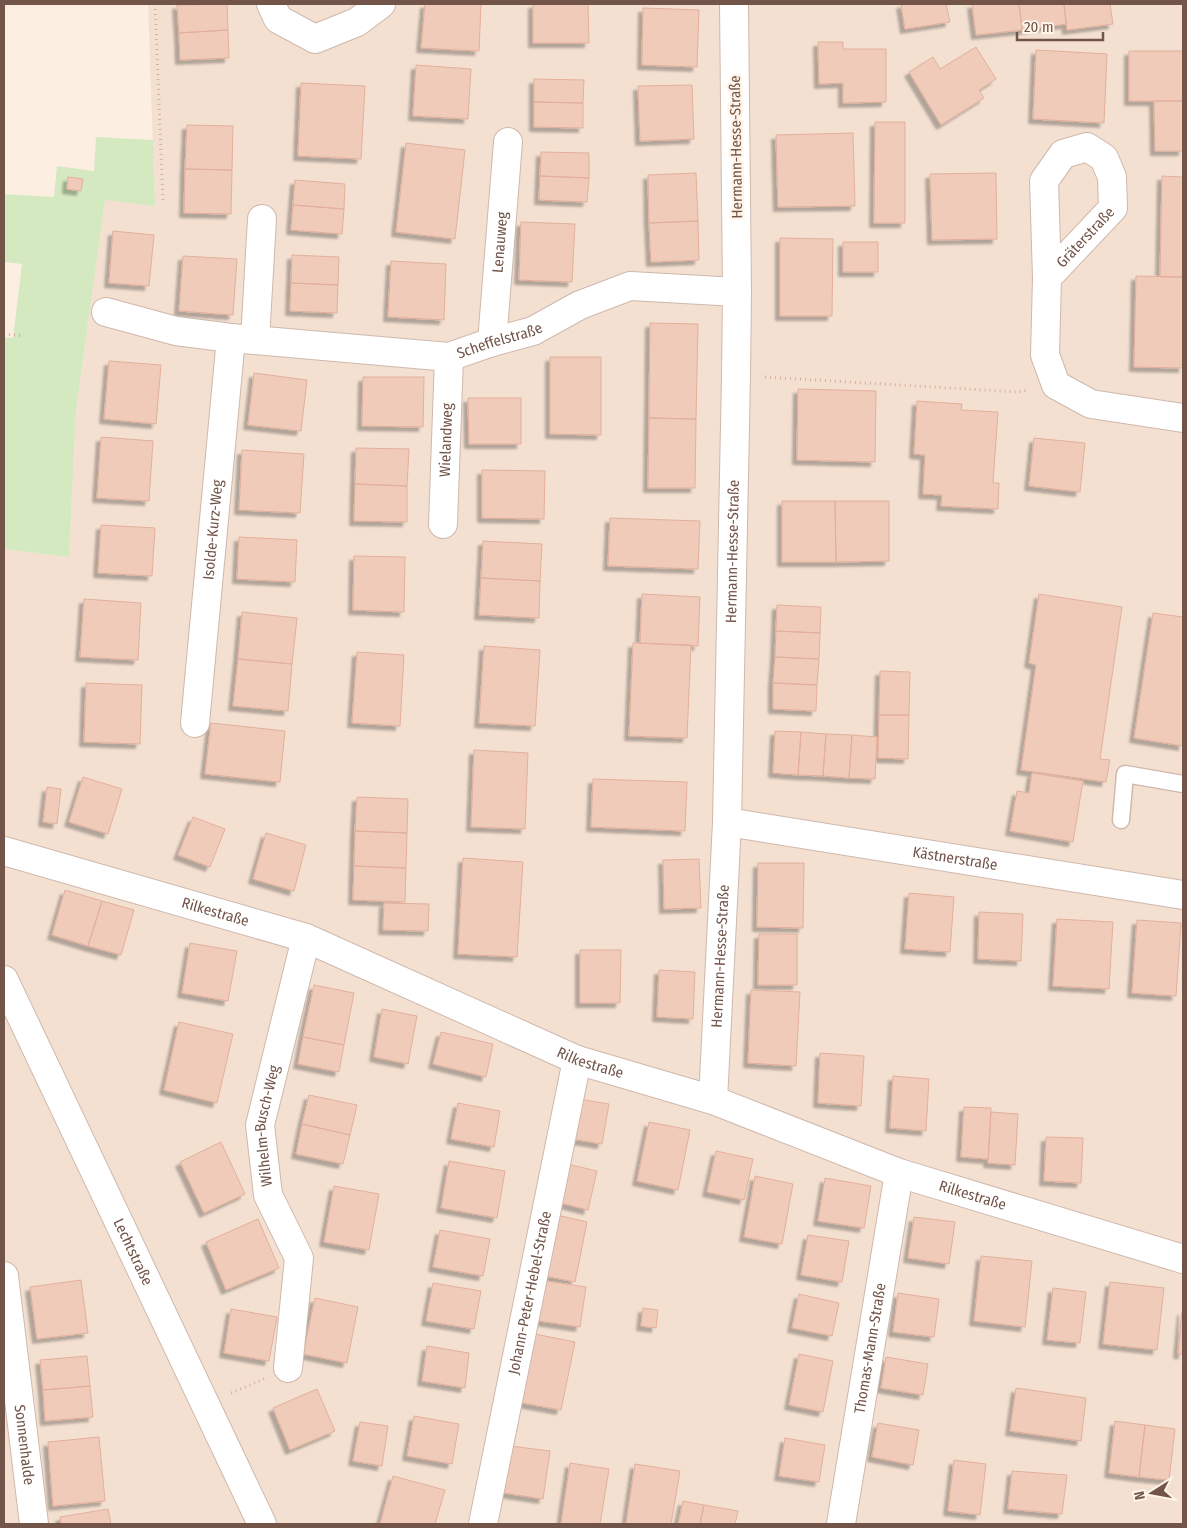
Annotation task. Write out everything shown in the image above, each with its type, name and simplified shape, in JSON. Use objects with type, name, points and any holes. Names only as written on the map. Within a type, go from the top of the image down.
[{"type":"street","points":[[274,11],[315,39],[357,22],[381,4]]},
{"type":"street","name":"Hermann-Hesse-Straße","points":[[713,1100],[727,822],[736,376],[734,4]]},
{"type":"street","name":"Lenauweg","points":[[492,342],[508,142]]},
{"type":"street","points":[[243,339],[262,219]]},
{"type":"street","name":"Gräterstraße","points":[[1046,278],[1045,354],[1056,385]]},
{"type":"street","name":"Scheffelstraße","points":[[106,312],[176,331],[243,339],[449,357],[492,342],[533,331],[580,305],[630,286],[737,292]]},
{"type":"street","name":"Isolde-Kurz-Weg","points":[[195,723],[243,339]]},
{"type":"street","name":"Wielandweg","points":[[443,524],[449,357]]},
{"type":"street","points":[[1056,385],[1091,404],[1183,418]]},
{"type":"street","name":"Kästnerstraße","points":[[727,822],[1183,895]]},
{"type":"street","name":"Rilkestraße","points":[[4,851],[306,938],[577,1060],[713,1100],[899,1173],[1183,1259]]},
{"type":"street","name":"Wilhelm-Busch-Weg","points":[[288,1368],[299,1258],[268,1195],[260,1125],[306,938]]},
{"type":"street","name":"Lechtstraße","points":[[4,980],[262,1524]]},
{"type":"street","name":"Johann-Peter-Hebel-Straße","points":[[483,1524],[577,1060]]},
{"type":"street","name":"Thomas-Mann-Straße","points":[[841,1524],[899,1173]]},
{"type":"street","name":"Sonnenhalde","points":[[4,1276],[34,1524]]},
{"type":"lane","points":[[1121,820],[1125,774],[1183,784]]},
{"type":"path","points":[[156,4],[164,201]]},
{"type":"path","points":[[4,334],[24,336]]},
{"type":"path","points":[[736,376],[1018,392],[1056,385]]},
{"type":"path","points":[[204,1405],[288,1368]]},
{"type":"shaded area","points":[[148,4],[1183,4],[1183,1524],[4,1524],[4,549],[69,557],[76,410],[105,199],[155,206]]},
{"type":"green space","points":[[96,137],[153,140],[155,206],[105,200],[76,410],[69,557],[4,549],[4,337],[13,338],[22,264],[4,262],[4,194],[54,197],[57,166],[94,171]]},
{"type":"building","points":[[227,4],[228,30],[179,33],[177,5]]},
{"type":"building","points":[[425,4],[481,4],[479,51],[421,48]]},
{"type":"building","points":[[533,4],[588,4],[589,43],[533,43]]},
{"type":"building","points":[[901,4],[946,4],[950,22],[905,29]]},
{"type":"building","points":[[972,4],[1019,4],[1022,30],[976,35]]},
{"type":"building","points":[[1019,4],[1064,4],[1066,24],[1022,30]]},
{"type":"building","points":[[1064,4],[1110,4],[1113,24],[1067,30]]},
{"type":"building","points":[[643,8],[699,10],[697,67],[642,65]]},
{"type":"building","points":[[228,30],[229,58],[180,60],[179,33]]},
{"type":"building","points":[[818,42],[843,42],[843,49],[886,49],[886,102],[843,103],[843,83],[819,84]]},
{"type":"building","points":[[976,47],[996,79],[979,90],[984,98],[941,125],[909,72],[933,57],[940,69]]},
{"type":"building","points":[[1036,50],[1107,54],[1104,123],[1033,119]]},
{"type":"building","points":[[1129,51],[1183,51],[1183,101],[1129,101]]},
{"type":"building","points":[[416,65],[471,69],[468,119],[413,116]]},
{"type":"building","points":[[534,79],[584,80],[583,103],[534,102]]},
{"type":"building","points":[[301,83],[365,86],[361,159],[298,156]]},
{"type":"building","points":[[692,85],[694,139],[640,141],[638,86]]},
{"type":"building","points":[[1154,101],[1183,101],[1183,151],[1155,151]]},
{"type":"building","points":[[534,102],[583,103],[583,128],[534,127]]},
{"type":"building","points":[[875,122],[905,122],[905,223],[874,223]]},
{"type":"building","points":[[187,125],[233,126],[232,170],[185,169]]},
{"type":"building","points":[[853,133],[855,206],[778,207],[776,135]]},
{"type":"building","points":[[406,143],[465,150],[455,239],[396,232]]},
{"type":"building","points":[[541,152],[589,153],[589,178],[540,176]]},
{"type":"building","points":[[185,169],[232,170],[231,214],[184,213]]},
{"type":"building","points":[[696,173],[698,221],[649,223],[648,175]]},
{"type":"building","points":[[996,173],[997,239],[932,240],[930,174]]},
{"type":"building","points":[[540,176],[589,178],[587,202],[539,200]]},
{"type":"building","points":[[1162,176],[1183,177],[1183,277],[1160,277]]},
{"type":"building","points":[[68,177],[83,179],[81,191],[67,189]]},
{"type":"building","points":[[295,180],[345,184],[344,209],[293,205]]},
{"type":"building","points":[[293,205],[344,209],[342,234],[291,230]]},
{"type":"building","points":[[698,221],[699,260],[651,262],[649,223]]},
{"type":"building","points":[[521,222],[575,224],[572,282],[519,280]]},
{"type":"building","points":[[113,231],[154,235],[149,286],[109,283]]},
{"type":"building","points":[[780,238],[833,239],[832,316],[780,316]]},
{"type":"building","points":[[843,242],[878,242],[878,272],[843,272]]},
{"type":"building","points":[[292,255],[339,257],[338,285],[291,283]]},
{"type":"building","points":[[183,256],[237,259],[233,315],[179,311]]},
{"type":"building","points":[[391,261],[446,264],[444,320],[388,317]]},
{"type":"building","points":[[1136,276],[1183,277],[1183,368],[1134,367]]},
{"type":"building","points":[[291,283],[338,285],[337,313],[290,311]]},
{"type":"building","points":[[650,323],[698,324],[696,419],[649,418]]},
{"type":"building","points":[[550,357],[601,357],[601,435],[550,434]]},
{"type":"building","points":[[109,361],[161,365],[156,424],[104,419]]},
{"type":"building","points":[[254,373],[307,380],[301,431],[248,425]]},
{"type":"building","points":[[363,377],[424,377],[423,427],[362,426]]},
{"type":"building","points":[[798,389],[876,391],[875,462],[797,460]]},
{"type":"building","points":[[468,398],[521,398],[521,444],[469,444]]},
{"type":"building","points":[[917,401],[962,404],[961,410],[998,412],[993,483],[999,483],[998,509],[941,506],[942,495],[923,494],[925,455],[914,454]]},
{"type":"building","points":[[649,418],[696,419],[695,488],[648,488]]},
{"type":"building","points":[[101,437],[153,441],[149,501],[97,498]]},
{"type":"building","points":[[1034,438],[1085,443],[1080,492],[1029,486]]},
{"type":"building","points":[[356,448],[409,449],[407,486],[355,484]]},
{"type":"building","points":[[242,450],[304,454],[300,513],[239,510]]},
{"type":"building","points":[[482,470],[545,471],[544,519],[482,518]]},
{"type":"building","points":[[355,484],[407,486],[407,522],[354,521]]},
{"type":"building","points":[[782,501],[835,501],[836,562],[782,562]]},
{"type":"building","points":[[835,501],[889,501],[889,561],[836,562]]},
{"type":"building","points":[[610,518],[700,521],[698,569],[608,566]]},
{"type":"building","points":[[101,525],[155,528],[152,576],[98,573]]},
{"type":"building","points":[[239,537],[297,540],[295,582],[237,579]]},
{"type":"building","points":[[483,541],[542,544],[540,581],[481,578]]},
{"type":"building","points":[[354,556],[405,557],[404,612],[353,610]]},
{"type":"building","points":[[481,578],[540,581],[539,618],[479,615]]},
{"type":"building","points":[[642,594],[700,597],[698,646],[640,643]]},
{"type":"building","points":[[1039,594],[1122,607],[1100,759],[1110,760],[1106,782],[1021,770],[1036,665],[1029,663]]},
{"type":"building","points":[[84,599],[141,603],[138,660],[80,657]]},
{"type":"building","points":[[777,605],[821,607],[820,633],[776,631]]},
{"type":"building","points":[[242,612],[297,618],[292,664],[238,659]]},
{"type":"building","points":[[1153,613],[1183,617],[1183,746],[1134,738]]},
{"type":"building","points":[[776,631],[820,633],[819,659],[775,657]]},
{"type":"building","points":[[633,643],[691,645],[687,738],[629,736]]},
{"type":"building","points":[[484,646],[540,650],[535,726],[479,723]]},
{"type":"building","points":[[357,652],[404,655],[400,726],[352,723]]},
{"type":"building","points":[[775,657],[819,659],[817,685],[773,683]]},
{"type":"building","points":[[238,659],[292,664],[288,711],[233,706]]},
{"type":"building","points":[[880,671],[910,672],[909,715],[879,715]]},
{"type":"building","points":[[86,683],[142,685],[140,744],[84,742]]},
{"type":"building","points":[[773,683],[817,685],[816,711],[773,709]]},
{"type":"building","points":[[879,715],[909,715],[908,759],[878,758]]},
{"type":"building","points":[[211,723],[285,731],[280,782],[205,774]]},
{"type":"building","points":[[775,731],[801,732],[798,775],[773,773]]},
{"type":"building","points":[[801,732],[826,734],[823,776],[798,775]]},
{"type":"building","points":[[826,734],[852,735],[849,778],[823,776]]},
{"type":"building","points":[[852,735],[877,737],[875,779],[849,778]]},
{"type":"building","points":[[474,750],[528,753],[525,829],[471,827]]},
{"type":"building","points":[[1032,773],[1083,781],[1073,842],[1010,831],[1017,791],[1029,793]]},
{"type":"building","points":[[83,777],[122,789],[108,834],[69,822]]},
{"type":"building","points":[[593,779],[687,782],[685,831],[591,827]]},
{"type":"building","points":[[47,787],[61,789],[57,824],[43,822]]},
{"type":"building","points":[[357,797],[408,799],[407,833],[355,831]]},
{"type":"building","points":[[193,817],[225,829],[210,867],[178,855]]},
{"type":"building","points":[[355,831],[407,833],[406,868],[354,866]]},
{"type":"building","points":[[266,833],[306,845],[294,891],[253,879]]},
{"type":"building","points":[[463,858],[523,862],[517,957],[458,954]]},
{"type":"building","points":[[699,859],[701,908],[664,909],[663,860]]},
{"type":"building","points":[[758,863],[804,863],[803,928],[757,927]]},
{"type":"building","points":[[354,866],[406,868],[405,902],[353,900]]},
{"type":"building","points":[[65,890],[102,901],[88,946],[52,935]]},
{"type":"building","points":[[909,893],[954,897],[950,952],[905,949]]},
{"type":"building","points":[[102,901],[134,910],[121,955],[88,946]]},
{"type":"building","points":[[384,903],[429,904],[428,931],[383,930]]},
{"type":"building","points":[[979,912],[1023,914],[1021,961],[978,959]]},
{"type":"building","points":[[1057,919],[1113,922],[1109,989],[1053,986]]},
{"type":"building","points":[[1137,920],[1181,923],[1176,996],[1132,993]]},
{"type":"building","points":[[759,934],[797,934],[797,985],[758,985]]},
{"type":"building","points":[[190,943],[237,951],[228,1001],[182,993]]},
{"type":"building","points":[[580,950],[621,950],[620,1003],[580,1003]]},
{"type":"building","points":[[659,970],[695,972],[693,1019],[657,1017]]},
{"type":"building","points":[[314,985],[354,993],[344,1045],[303,1037]]},
{"type":"building","points":[[751,990],[800,992],[796,1066],[748,1063]]},
{"type":"building","points":[[382,1009],[417,1016],[408,1064],[374,1057]]},
{"type":"building","points":[[179,1022],[233,1034],[217,1103],[164,1090]]},
{"type":"building","points":[[441,1032],[493,1044],[486,1077],[433,1064]]},
{"type":"building","points":[[303,1037],[344,1045],[339,1072],[298,1064]]},
{"type":"building","points":[[820,1053],[864,1056],[861,1106],[818,1103]]},
{"type":"building","points":[[893,1076],[929,1079],[926,1131],[890,1128]]},
{"type":"building","points":[[309,1095],[357,1105],[350,1135],[302,1124]]},
{"type":"building","points":[[579,1099],[609,1104],[602,1144],[572,1139]]},
{"type":"building","points":[[458,1103],[500,1111],[494,1147],[451,1139]]},
{"type":"building","points":[[964,1107],[991,1108],[988,1159],[961,1157]]},
{"type":"building","points":[[991,1112],[1018,1114],[1015,1165],[988,1163]]},
{"type":"building","points":[[649,1122],[690,1130],[678,1190],[637,1181]]},
{"type":"building","points":[[302,1124],[350,1135],[343,1164],[296,1154]]},
{"type":"building","points":[[1046,1137],[1083,1138],[1081,1183],[1044,1181]]},
{"type":"building","points":[[221,1142],[245,1194],[204,1213],[180,1162]]},
{"type":"building","points":[[716,1151],[753,1159],[744,1200],[707,1192]]},
{"type":"building","points":[[449,1161],[505,1171],[497,1218],[441,1208]]},
{"type":"building","points":[[563,1163],[597,1171],[588,1210],[553,1201]]},
{"type":"building","points":[[755,1176],[793,1184],[782,1244],[744,1237]]},
{"type":"building","points":[[825,1178],[871,1186],[864,1228],[818,1221]]},
{"type":"building","points":[[334,1186],[379,1194],[369,1250],[324,1242]]},
{"type":"building","points":[[553,1214],[587,1222],[575,1282],[540,1275]]},
{"type":"building","points":[[914,1217],[955,1222],[949,1264],[908,1258]]},
{"type":"building","points":[[258,1219],[279,1268],[226,1290],[206,1242]]},
{"type":"building","points":[[440,1230],[490,1239],[483,1276],[433,1267]]},
{"type":"building","points":[[808,1235],[849,1241],[842,1282],[801,1275]]},
{"type":"building","points":[[981,1256],[1032,1261],[1025,1327],[974,1321]]},
{"type":"building","points":[[81,1280],[88,1333],[37,1339],[30,1287]]},
{"type":"building","points":[[539,1280],[586,1287],[580,1327],[533,1320]]},
{"type":"building","points":[[1110,1282],[1164,1288],[1157,1350],[1103,1344]]},
{"type":"building","points":[[433,1283],[481,1291],[474,1329],[426,1321]]},
{"type":"building","points":[[1053,1288],[1086,1292],[1080,1343],[1047,1340]]},
{"type":"building","points":[[898,1293],[939,1299],[934,1337],[893,1332]]},
{"type":"building","points":[[799,1294],[839,1303],[832,1336],[792,1328]]},
{"type":"building","points":[[315,1298],[358,1307],[347,1363],[303,1354]]},
{"type":"building","points":[[643,1308],[658,1310],[656,1328],[641,1326]]},
{"type":"building","points":[[231,1309],[277,1317],[269,1361],[224,1353]]},
{"type":"building","points":[[1182,1311],[1183,1354],[1178,1354]]},
{"type":"building","points":[[530,1333],[575,1342],[561,1410],[517,1402]]},
{"type":"building","points":[[427,1346],[469,1353],[465,1388],[422,1381]]},
{"type":"building","points":[[799,1354],[833,1361],[823,1412],[789,1405]]},
{"type":"building","points":[[87,1356],[90,1386],[43,1390],[40,1360]]},
{"type":"building","points":[[886,1357],[928,1364],[923,1395],[881,1388]]},
{"type":"building","points":[[90,1386],[93,1417],[45,1421],[43,1390]]},
{"type":"building","points":[[1016,1388],[1086,1398],[1081,1441],[1010,1431]]},
{"type":"building","points":[[317,1389],[335,1431],[290,1450],[273,1408]]},
{"type":"building","points":[[414,1416],[459,1424],[452,1464],[407,1456]]},
{"type":"building","points":[[1115,1421],[1145,1425],[1139,1477],[1109,1473]]},
{"type":"building","points":[[360,1422],[388,1426],[382,1466],[353,1461]]},
{"type":"building","points":[[878,1423],[919,1430],[913,1465],[872,1457]]},
{"type":"building","points":[[1145,1425],[1175,1429],[1169,1480],[1139,1477]]},
{"type":"building","points":[[99,1437],[105,1501],[53,1506],[48,1442]]},
{"type":"building","points":[[785,1438],[825,1445],[819,1482],[779,1476]]},
{"type":"building","points":[[511,1446],[550,1451],[543,1499],[504,1493]]},
{"type":"building","points":[[954,1460],[986,1464],[980,1515],[948,1511]]},
{"type":"building","points":[[570,1463],[609,1469],[600,1524],[561,1524]]},
{"type":"building","points":[[635,1464],[680,1471],[671,1524],[626,1524]]},
{"type":"building","points":[[1012,1471],[1067,1475],[1062,1514],[1008,1509]]},
{"type":"building","points":[[393,1476],[445,1490],[435,1524],[380,1524]]},
{"type":"building","points":[[683,1501],[704,1505],[700,1524],[678,1524]]},
{"type":"building","points":[[704,1505],[738,1511],[735,1524],[700,1524]]},
{"type":"building","points":[[108,1509],[111,1524],[61,1524],[60,1517]]}]
